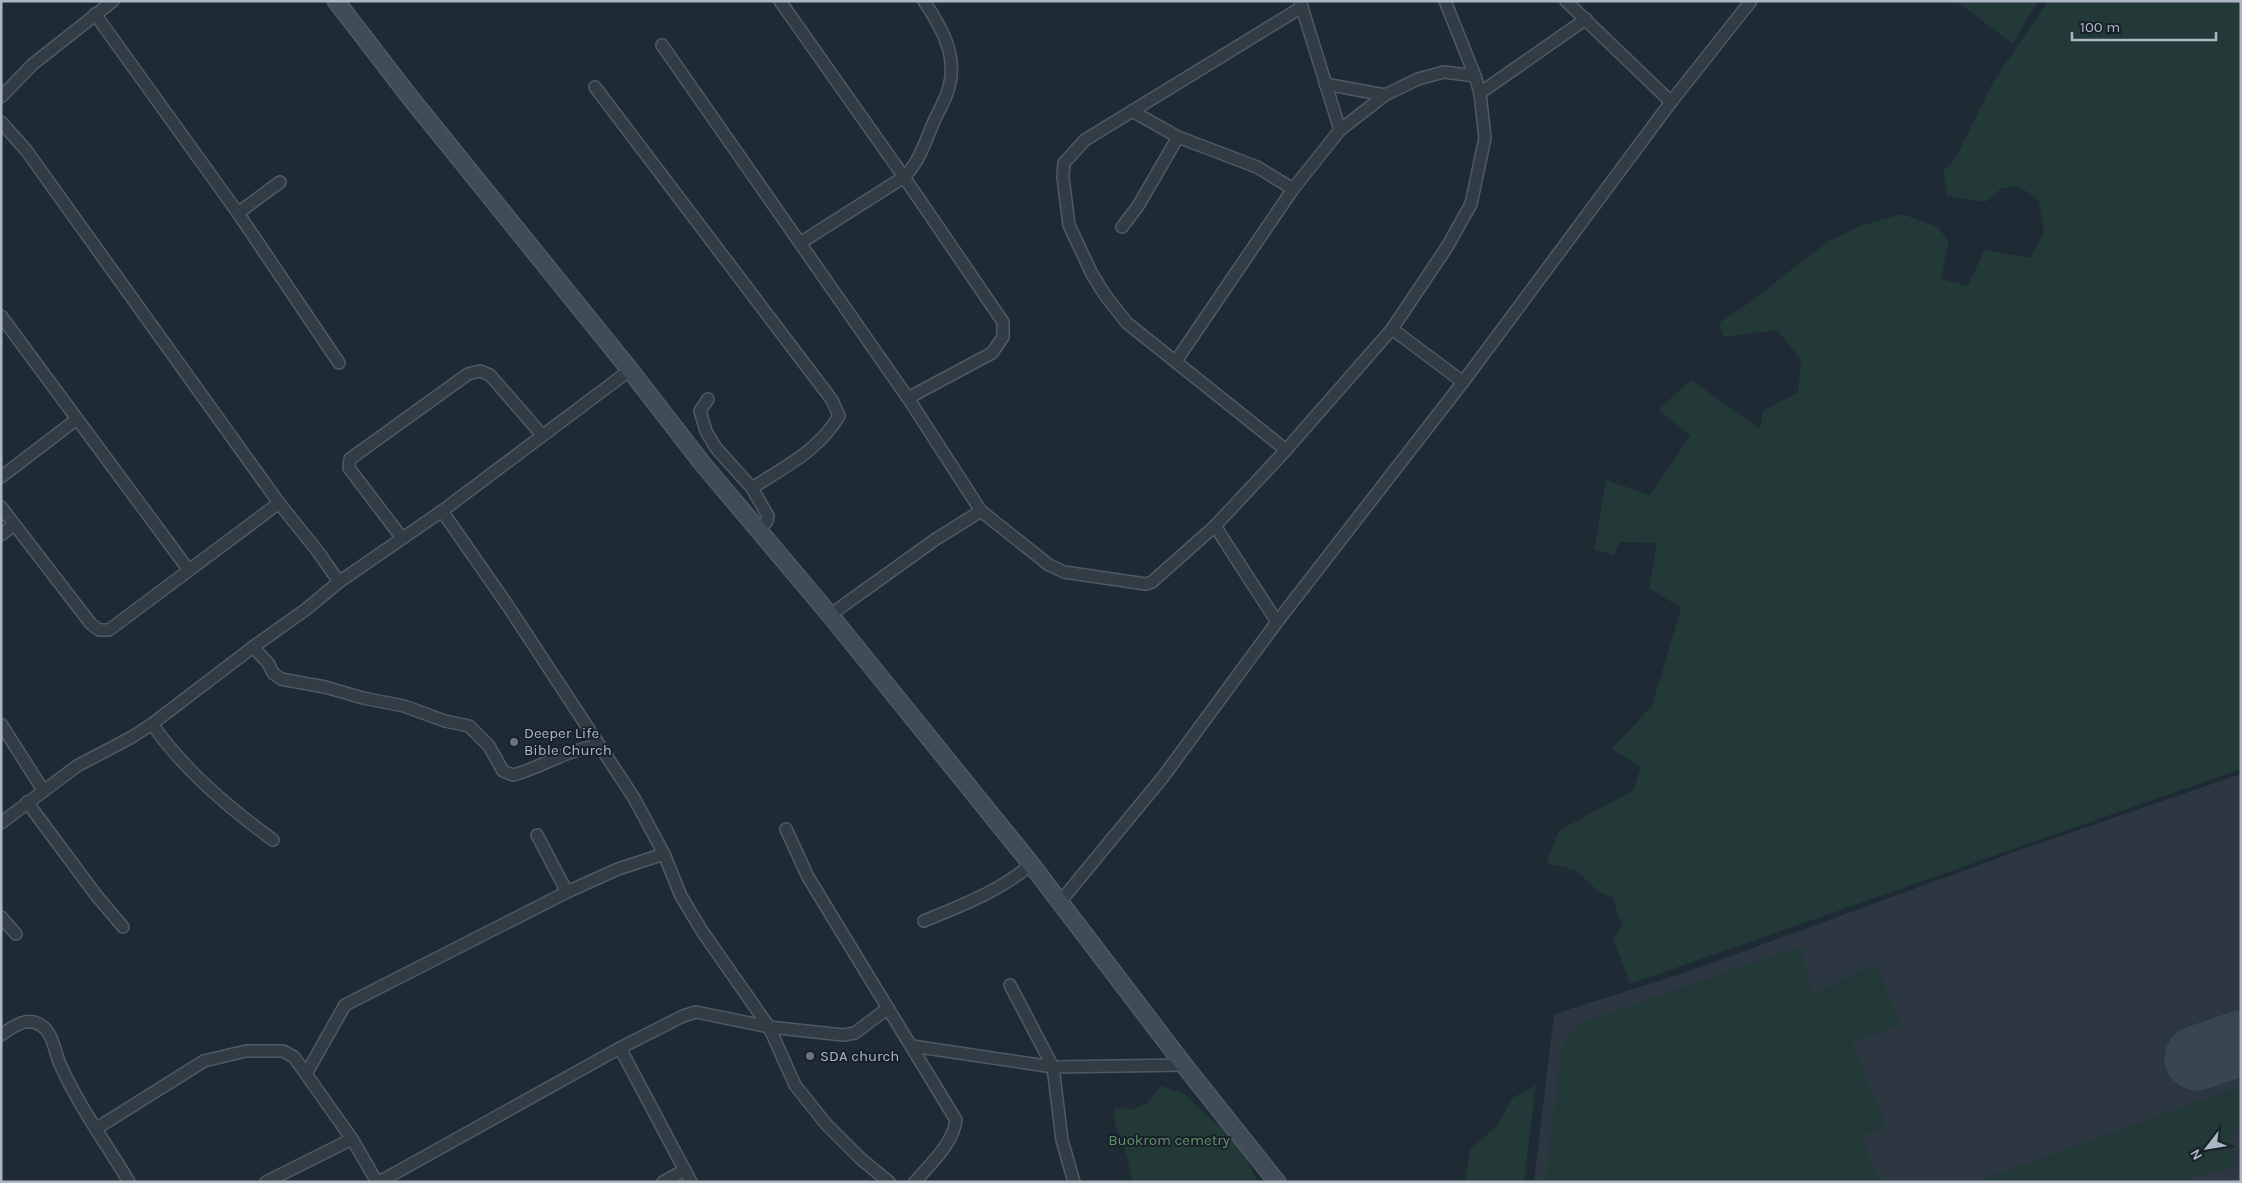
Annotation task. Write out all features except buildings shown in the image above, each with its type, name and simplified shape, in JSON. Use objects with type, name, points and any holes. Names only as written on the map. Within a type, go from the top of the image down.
[{"type":"street","points":[[1,98],[33,64],[113,1]]},
{"type":"street","points":[[336,1],[702,463],[830,615],[1031,864],[1184,1065],[1277,1182]]},
{"type":"street","points":[[780,1],[904,176],[1003,322],[1003,337],[992,353],[908,398]]},
{"type":"street","points":[[800,243],[904,176],[914,166],[920,155],[949,90],[952,75],[952,60],[947,42],[924,1]]},
{"type":"street","points":[[662,45],[908,398],[981,511],[1049,565],[1064,572],[1146,584],[1152,582],[1216,526],[1286,450],[1392,329],[1447,247],[1471,204],[1485,138],[1480,93],[1445,1]]},
{"type":"street","points":[[1566,1],[1671,102]]},
{"type":"street","points":[[1060,902],[1163,778],[1277,622],[1463,382],[1671,102],[1751,1]]},
{"type":"street","points":[[1286,450],[1127,323],[1116,309],[1092,274],[1069,224],[1063,178],[1064,163],[1085,140],[1301,4],[1340,130]]},
{"type":"street","points":[[95,14],[238,213],[339,363]]},
{"type":"street","points":[[1480,93],[1586,19]]},
{"type":"street","points":[[1176,361],[1293,189],[1340,130],[1385,95],[1418,79],[1444,72],[1475,76]]},
{"type":"street","points":[[1325,84],[1385,95]]},
{"type":"street","points":[[595,87],[832,400],[839,416],[829,432],[816,446],[752,488]]},
{"type":"street","points":[[1132,111],[1178,137],[1257,167],[1293,189]]},
{"type":"street","points":[[1,122],[26,150],[278,503],[319,553],[338,582]]},
{"type":"street","points":[[1122,227],[1138,206],[1178,137]]},
{"type":"street","points":[[238,213],[280,182]]},
{"type":"street","points":[[1,316],[188,570]]},
{"type":"street","points":[[1392,329],[1463,382]]},
{"type":"street","points":[[1,823],[77,766],[132,737],[152,724],[305,610],[338,582],[442,511],[630,370]]},
{"type":"street","points":[[402,538],[349,468],[350,459],[461,378],[480,371],[490,376],[542,435]]},
{"type":"street","points":[[708,399],[700,411],[706,431],[716,448],[752,488],[768,516],[767,521],[759,530]]},
{"type":"street","points":[[1,477],[77,419]]},
{"type":"street","points":[[702,463],[716,448]]},
{"type":"street","points":[[1,507],[91,624],[99,630],[109,630],[278,503]]},
{"type":"street","points":[[442,511],[508,606],[634,798],[664,854],[681,896],[702,931],[769,1027],[795,1085],[826,1124],[861,1159],[889,1182]]},
{"type":"street","points":[[830,615],[936,539],[981,511]]},
{"type":"street","points":[[1,535],[14,525]]},
{"type":"street","points":[[1216,526],[1277,622]]},
{"type":"street","points":[[253,647],[280,679],[325,687],[363,698],[404,706],[445,721],[469,726],[489,746],[503,770],[513,775],[584,747],[599,746]]},
{"type":"street","points":[[1,724],[43,790]]},
{"type":"street","points":[[152,724],[167,745],[234,812],[273,840]]},
{"type":"street","points":[[28,802],[96,895],[123,926]]},
{"type":"street","points":[[786,829],[808,877],[956,1120],[955,1130],[949,1142],[915,1182]]},
{"type":"street","points":[[537,835],[567,892]]},
{"type":"street","points":[[306,1074],[345,1005],[567,892],[618,869],[664,854]]},
{"type":"street","points":[[924,921],[980,898],[1016,878],[1031,864]]},
{"type":"street","points":[[1,917],[16,934]]},
{"type":"street","points":[[1010,985],[1053,1067],[1062,1140],[1074,1182]]},
{"type":"street","points":[[97,1128],[204,1061],[246,1051],[283,1051],[294,1057],[352,1139],[378,1182],[620,1048],[683,1016],[696,1012],[769,1027],[843,1035],[854,1033],[888,1008]]},
{"type":"street","points":[[1,1035],[18,1023],[30,1021],[42,1026],[52,1038],[59,1062],[75,1094],[129,1182]]},
{"type":"street","points":[[912,1046],[1053,1067],[1184,1065]]},
{"type":"street","points":[[620,1048],[691,1182]]},
{"type":"street","points":[[266,1182],[352,1139]]},
{"type":"street","points":[[663,1182],[684,1170]]},
{"type":"shaded area","points":[[2241,774],[2241,1182],[1534,1182],[1554,1014],[1687,972],[2028,847]]},
{"type":"green space","points":[[1956,1],[2038,1],[2013,44]]},
{"type":"green space","points":[[2048,1],[2241,1],[2241,769],[1630,984],[1613,939],[1622,926],[1612,897],[1599,892],[1575,870],[1546,863],[1559,830],[1633,791],[1641,767],[1611,749],[1652,706],[1681,608],[1649,588],[1657,543],[1620,542],[1614,555],[1594,550],[1606,480],[1650,495],[1690,436],[1658,410],[1691,380],[1760,429],[1763,411],[1798,392],[1801,360],[1777,330],[1723,337],[1719,323],[1753,300],[1828,241],[1863,225],[1902,214],[1938,227],[1949,242],[1941,279],[1968,286],[1984,250],[2030,258],[2044,232],[2039,201],[2019,186],[2002,188],[1985,202],[1947,196],[1943,171],[1955,159],[1993,82]]},
{"type":"green space","points":[[1801,946],[1812,995],[1875,963],[1901,1024],[1852,1043],[1886,1127],[1861,1136],[1879,1182],[1545,1182],[1561,1051],[1567,1037],[1573,1030],[1586,1021]]},
{"type":"green space","points":[[1536,1085],[1524,1182],[1465,1182],[1470,1149],[1498,1125],[1512,1098]]},
{"type":"green space","name":"Buokrom cemetry","points":[[1161,1086],[1185,1094],[1209,1118],[1222,1127],[1247,1159],[1257,1182],[1133,1182],[1124,1145],[1115,1124],[1114,1108],[1133,1109],[1147,1103]]},
{"type":"green space","points":[[2241,1086],[2241,1127],[2231,1131],[2236,1165],[2188,1179],[2188,1182],[1975,1182]]},
{"type":"runway","points":[[2197,1058],[2241,1043]]},
{"type":"place","name":"Deeper Life Bible Church","points":[[514,742]]},
{"type":"place","name":"SDA church","points":[[810,1056]]}]
